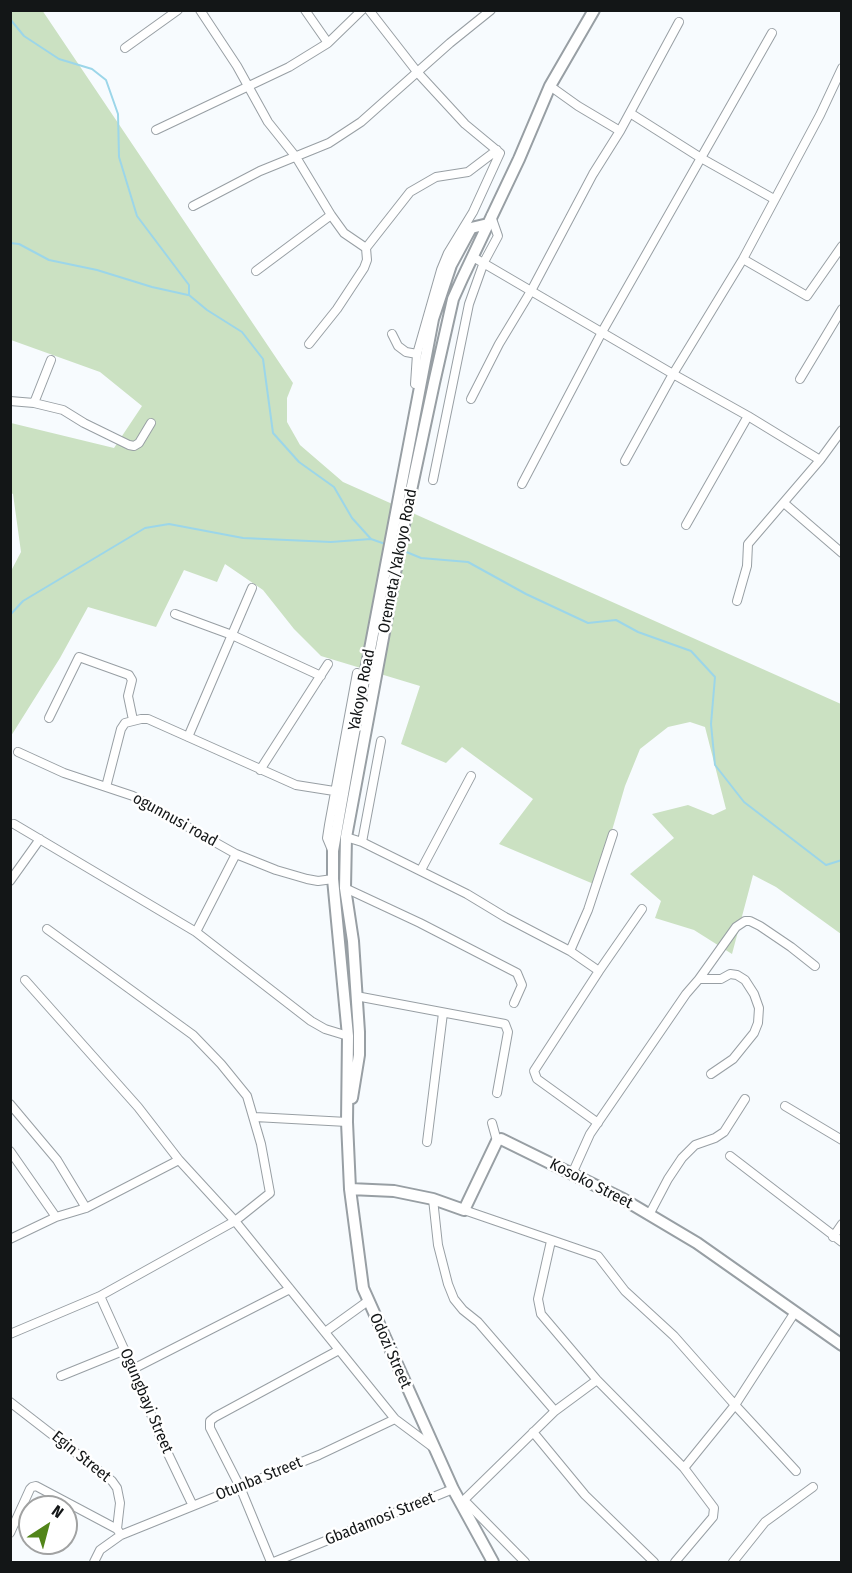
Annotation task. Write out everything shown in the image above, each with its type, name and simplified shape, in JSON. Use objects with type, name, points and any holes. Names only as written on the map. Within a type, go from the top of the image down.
[{"type":"main road","name":"Oremeta/Yakoyo Road","points":[[347,1122],[359,1055],[353,940],[345,888],[346,837],[355,755],[453,299],[550,86],[594,10]]},
{"type":"main road","name":"Yakoyo Road","points":[[347,1122],[348,1036],[333,879],[333,851],[355,755],[433,319],[451,265],[471,228],[490,220]]},
{"type":"main road","name":"Odozi Street","points":[[347,1122],[350,1189],[363,1288],[453,1489],[463,1504],[490,1562]]},
{"type":"main road","name":"Kosoko Street","points":[[497,1141],[501,1139],[572,1174],[697,1243],[842,1345]]},
{"type":"main road","points":[[350,1189],[394,1191],[433,1199],[464,1210],[497,1141]]},
{"type":"street","points":[[125,48],[178,10]]},
{"type":"street","points":[[200,10],[249,87],[268,122],[296,157],[331,214],[344,232],[366,248]]},
{"type":"street","points":[[305,10],[328,43]]},
{"type":"street","points":[[156,130],[289,67],[328,43],[362,10]]},
{"type":"street","points":[[369,10],[418,73],[465,124],[500,154],[473,212],[448,253],[441,270],[417,354],[414,384]]},
{"type":"street","points":[[193,206],[260,171],[329,143],[361,122],[491,10]]},
{"type":"street","points":[[471,399],[499,344],[531,291],[593,174],[620,131],[679,22]]},
{"type":"street","points":[[522,484],[602,332],[771,33]]},
{"type":"street","points":[[625,461],[673,374],[743,259],[820,115],[842,68]]},
{"type":"street","points":[[550,86],[620,131]]},
{"type":"street","points":[[630,113],[701,158],[774,199]]},
{"type":"street","points":[[309,344],[337,309],[364,268],[367,260],[366,248],[410,192],[436,177],[468,172],[497,150]]},
{"type":"street","points":[[256,271],[331,214]]},
{"type":"street","points":[[433,480],[469,304],[484,262],[498,237],[490,220]]},
{"type":"street","points":[[743,259],[807,296],[842,246]]},
{"type":"street","points":[[473,257],[820,460]]},
{"type":"street","points":[[800,379],[842,309]]},
{"type":"street","points":[[392,334],[398,346],[406,352],[417,354]]},
{"type":"street","points":[[33,403],[51,360]]},
{"type":"street","points":[[10,401],[33,403],[63,410],[84,423],[134,446],[139,443],[151,423]]},
{"type":"street","points":[[686,525],[748,416]]},
{"type":"street","points":[[736,601],[747,567],[748,544],[820,460],[842,430]]},
{"type":"street","points":[[784,503],[842,553]]},
{"type":"street","points":[[188,737],[252,588]]},
{"type":"street","points":[[175,614],[232,635],[321,676]]},
{"type":"street","points":[[49,718],[79,657],[129,675],[132,680],[128,696],[133,720]]},
{"type":"street","points":[[260,770],[328,664]]},
{"type":"street","points":[[333,851],[327,838],[357,673]]},
{"type":"street","points":[[106,787],[121,729],[125,723],[133,720],[148,719],[296,785],[334,791]]},
{"type":"street","points":[[362,842],[381,741]]},
{"type":"street","name":"ogunnusi road","points":[[18,752],[64,772],[133,796],[236,854],[276,870],[307,879],[318,881],[333,879]]},
{"type":"street","points":[[421,870],[471,776]]},
{"type":"street","points":[[14,824],[196,932],[311,1021],[348,1036]]},
{"type":"street","points":[[570,951],[588,910],[613,834]]},
{"type":"street","points":[[346,837],[362,842],[467,894],[570,951],[599,970]]},
{"type":"street","points":[[10,881],[40,839]]},
{"type":"street","points":[[196,932],[236,854]]},
{"type":"street","points":[[345,888],[420,923],[517,973],[522,985],[514,1003]]},
{"type":"street","points":[[598,1123],[537,1079],[534,1071],[599,970],[642,909]]},
{"type":"street","points":[[572,1174],[588,1138],[686,994],[736,927],[745,921],[760,926],[815,966]]},
{"type":"street","points":[[10,1334],[100,1296],[235,1221],[270,1193],[255,1117],[247,1096],[221,1064],[193,1035],[48,929]]},
{"type":"street","points":[[699,979],[721,980],[730,974],[737,975],[750,987],[759,1008],[758,1023],[754,1033],[733,1059],[711,1074]]},
{"type":"street","points":[[25,980],[138,1107],[179,1160],[235,1221],[395,1419],[435,1449]]},
{"type":"street","points":[[356,996],[443,1013],[500,1021],[508,1027],[497,1093]]},
{"type":"street","points":[[427,1142],[443,1013]]},
{"type":"street","points":[[649,1215],[682,1158],[695,1145],[724,1132],[745,1099]]},
{"type":"street","points":[[10,1104],[57,1160],[86,1208]]},
{"type":"street","points":[[785,1106],[842,1140]]},
{"type":"street","points":[[255,1117],[347,1122]]},
{"type":"street","points":[[492,1123],[497,1141]]},
{"type":"street","points":[[10,1151],[56,1217]]},
{"type":"street","points":[[730,1156],[842,1242]]},
{"type":"street","points":[[10,1239],[56,1217],[86,1208],[179,1160]]},
{"type":"street","points":[[433,1199],[438,1245],[454,1299],[478,1322],[555,1411]]},
{"type":"street","points":[[464,1210],[598,1256],[626,1291],[674,1336],[796,1471]]},
{"type":"street","points":[[833,1237],[842,1224]]},
{"type":"street","points":[[551,1241],[538,1299],[541,1314],[597,1380],[684,1468],[711,1504],[713,1517],[675,1563]]},
{"type":"street","points":[[134,1369],[290,1288]]},
{"type":"street","name":"Ogungbayi Street","points":[[100,1296],[134,1369],[160,1437],[193,1506]]},
{"type":"street","points":[[326,1332],[368,1301]]},
{"type":"street","points":[[684,1468],[735,1406],[795,1312]]},
{"type":"street","points":[[61,1376],[125,1350]]},
{"type":"street","points":[[273,1563],[240,1486],[210,1428],[210,1421],[339,1350]]},
{"type":"street","points":[[525,1563],[463,1504],[555,1411],[597,1380]]},
{"type":"street","name":"Egin Street","points":[[10,1402],[112,1481],[117,1488],[120,1503],[119,1532]]},
{"type":"street","name":"Otunba Street","points":[[94,1563],[100,1550],[119,1532],[193,1506],[319,1455],[395,1419]]},
{"type":"street","points":[[533,1432],[585,1495],[654,1563]]},
{"type":"street","points":[[10,1533],[32,1487],[36,1486],[119,1532]]},
{"type":"street","points":[[733,1563],[765,1522],[813,1487]]},
{"type":"street","name":"Gbadamosi Street","points":[[273,1563],[453,1489]]},
{"type":"green space","points":[[42,10],[293,383],[287,398],[287,422],[300,445],[343,482],[841,704],[841,934],[776,887],[753,875],[732,954],[694,930],[655,918],[661,901],[630,874],[674,838],[652,814],[688,805],[713,815],[726,809],[705,727],[690,722],[668,727],[640,749],[625,786],[596,885],[499,844],[533,799],[462,747],[446,763],[401,744],[420,686],[321,656],[294,629],[263,590],[225,564],[217,582],[184,570],[156,627],[88,607],[60,658],[11,736],[11,571],[21,552],[13,494],[11,493],[11,423],[114,448],[142,406],[100,372],[11,340],[11,11]]},
{"type":"waterway","points":[[10,19],[24,36],[59,59],[92,69],[106,80],[118,114],[119,157],[137,216],[189,285],[189,295],[207,310],[242,332],[263,359],[273,433],[299,462],[334,487],[352,518],[371,539],[388,545]]},
{"type":"waterway","points":[[10,243],[19,244],[49,260],[97,270],[152,287],[188,295]]},
{"type":"waterway","points":[[10,615],[23,601],[145,528],[169,524],[243,538],[331,542],[371,539]]},
{"type":"waterway","points":[[404,551],[421,558],[468,562],[526,594],[588,623],[616,620],[638,632],[691,651],[715,677],[711,724],[715,765],[744,802],[826,865],[842,860]]}]
